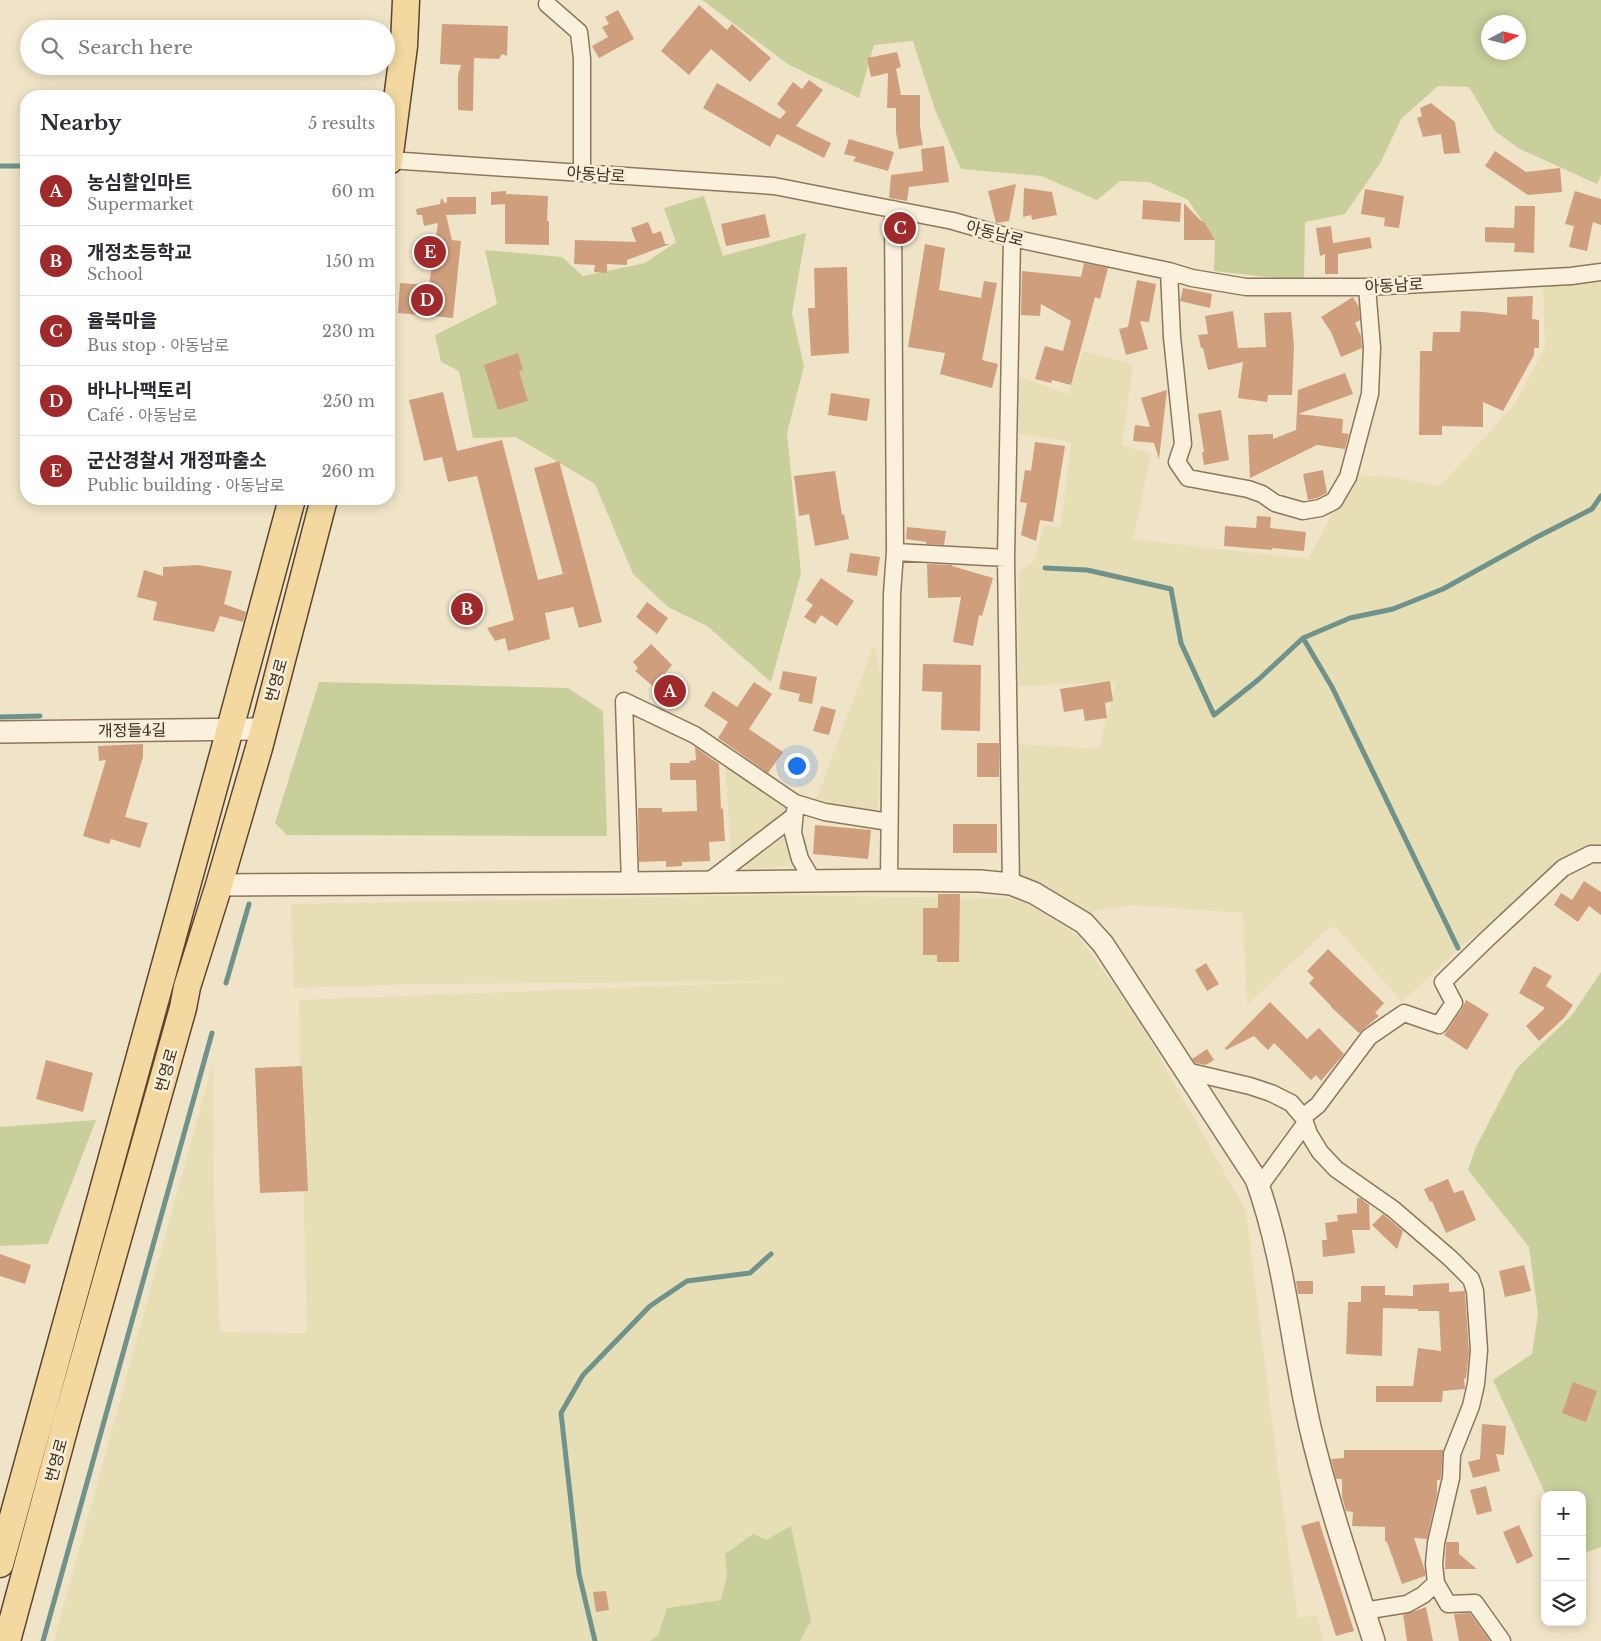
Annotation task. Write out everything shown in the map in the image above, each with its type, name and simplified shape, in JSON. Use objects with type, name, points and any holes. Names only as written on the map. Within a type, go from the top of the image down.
[{"type":"main road","points":[[395,115],[404,46],[406,0]]},
{"type":"main road","name":"번영로","points":[[0,1564],[290,505]]},
{"type":"main road","name":"번영로","points":[[7,1641],[188,987],[264,729],[322,505]]},
{"type":"street","points":[[547,4],[579,32],[582,59],[582,173]]},
{"type":"street","name":"아동남로","points":[[395,161],[774,186],[953,222],[1012,238],[1169,270],[1192,278],[1246,287],[1367,287],[1571,276],[1601,272]]},
{"type":"street","points":[[889,880],[892,594],[895,552],[893,209]]},
{"type":"street","points":[[1011,884],[1006,558],[1012,238]]},
{"type":"street","points":[[1169,270],[1172,337],[1183,444],[1178,462],[1188,478],[1248,489],[1262,494],[1276,504],[1303,511],[1320,508],[1334,501],[1348,477],[1370,394],[1372,348],[1367,287]]},
{"type":"street","points":[[895,552],[1006,558]]},
{"type":"street","points":[[630,883],[624,701],[695,735],[795,809],[889,822]]},
{"type":"street","name":"개정들4길","points":[[0,732],[264,729]]},
{"type":"street","points":[[795,809],[793,833],[800,859],[813,881]]},
{"type":"street","points":[[708,882],[795,809]]},
{"type":"street","points":[[1259,1188],[1304,1120],[1318,1105],[1369,1037],[1404,1013],[1439,1025],[1454,1003],[1443,982],[1563,868],[1591,854],[1601,854]]},
{"type":"street","points":[[219,885],[962,881],[1011,884],[1034,893],[1084,923],[1103,944],[1256,1179],[1268,1213],[1278,1258],[1310,1426],[1328,1495],[1374,1641]]},
{"type":"street","points":[[1186,1071],[1250,1086],[1271,1093],[1291,1103],[1304,1120],[1309,1134],[1320,1152],[1336,1169],[1393,1209],[1450,1258],[1471,1279],[1475,1292],[1479,1350],[1476,1384],[1471,1406],[1452,1454],[1451,1478],[1436,1543],[1434,1564],[1436,1583],[1448,1604],[1475,1603],[1502,1641]]},
{"type":"street","points":[[1364,1611],[1407,1604],[1423,1595],[1436,1583]]},
{"type":"shaded area","points":[[1601,280],[1601,847],[1596,846],[1467,941],[1402,1002],[1336,927],[1329,928],[1247,1005],[1243,913],[1132,905],[1088,912],[1011,877],[1017,744],[1099,749],[1116,682],[1018,686],[1019,572],[1034,561],[1044,525],[1061,527],[1071,442],[1015,433],[1015,375],[1068,394],[1083,351],[1133,364],[1122,445],[1151,454],[1133,539],[1308,559],[1354,475],[1392,477],[1440,486],[1514,405],[1545,348],[1543,283]]},
{"type":"shaded area","points":[[874,645],[882,681],[878,811],[816,800]]},
{"type":"shaded area","points":[[725,762],[788,805],[787,815],[731,854]]},
{"type":"shaded area","points":[[786,831],[790,852],[790,866],[748,869],[742,862]]},
{"type":"shaded area","points":[[771,895],[1020,899],[1077,935],[1137,1017],[1246,1211],[1298,1618],[1317,1615],[1323,1641],[800,1641],[811,1620],[791,1527],[766,1540],[726,1554],[727,1575],[721,1600],[667,1608],[658,1635],[650,1641],[54,1641],[213,1062],[214,1198],[220,1332],[307,1333],[299,1000],[796,981],[421,984],[294,988],[291,904]]},
{"type":"green space","points":[[702,0],[1601,0],[1601,175],[1597,184],[1518,148],[1495,131],[1469,87],[1438,86],[1401,119],[1381,162],[1345,214],[1305,222],[1304,281],[1214,271],[1215,240],[1188,200],[1149,182],[1120,181],[1097,200],[1041,176],[961,169],[935,110],[913,41],[874,45],[859,98],[789,65]]},
{"type":"green space","points":[[704,196],[723,256],[806,233],[792,313],[804,366],[787,433],[801,573],[771,682],[707,626],[668,607],[633,574],[595,484],[516,437],[473,438],[459,371],[441,362],[435,335],[497,304],[485,250],[562,257],[583,276],[645,263],[676,242],[664,208]]},
{"type":"green space","points":[[319,682],[568,688],[603,711],[607,836],[287,835],[275,823]]},
{"type":"green space","points":[[1601,972],[1601,1547],[1586,1553],[1586,1491],[1544,1491],[1493,1380],[1532,1354],[1538,1314],[1529,1247],[1468,1170],[1475,1149],[1517,1068],[1572,1015]]},
{"type":"green space","points":[[96,1120],[48,1244],[0,1246],[0,1127]]},
{"type":"green space","points":[[791,1526],[811,1621],[800,1641],[650,1641],[658,1635],[667,1608],[721,1600],[727,1575],[725,1554],[753,1534],[766,1540]]},
{"type":"building","points":[[699,5],[727,30],[732,24],[771,58],[750,82],[711,49],[689,75],[661,51]]},
{"type":"building","points":[[618,10],[634,39],[599,58],[592,46],[608,37],[602,27],[609,24],[605,17]]},
{"type":"building","points":[[442,24],[508,26],[507,56],[502,54],[499,59],[474,58],[473,111],[458,110],[458,75],[461,65],[440,64]]},
{"type":"building","points":[[897,52],[901,67],[896,69],[901,95],[920,95],[920,126],[923,145],[899,149],[896,133],[896,108],[887,108],[888,73],[871,77],[867,58]]},
{"type":"building","points":[[809,80],[823,90],[796,126],[831,143],[824,158],[777,134],[770,147],[703,108],[717,83],[780,119],[786,112],[777,104],[793,82],[802,89]]},
{"type":"building","points":[[1431,103],[1455,122],[1460,153],[1444,154],[1441,134],[1423,137],[1417,118],[1422,116],[1420,108]]},
{"type":"building","points":[[849,139],[894,152],[888,171],[853,161],[856,157],[844,154]]},
{"type":"building","points":[[944,146],[949,182],[909,187],[907,201],[889,198],[891,175],[923,171],[921,149]]},
{"type":"building","points":[[1495,151],[1526,172],[1560,168],[1562,192],[1528,195],[1485,166]]},
{"type":"building","points":[[1016,184],[1009,221],[996,223],[988,191]]},
{"type":"building","points":[[1024,188],[1052,192],[1057,215],[1032,220],[1031,215],[1023,217]]},
{"type":"building","points":[[1365,189],[1404,196],[1399,228],[1384,226],[1385,218],[1361,214]]},
{"type":"building","points":[[506,191],[506,194],[548,196],[547,221],[549,221],[549,245],[505,244],[505,204],[491,205],[491,192]]},
{"type":"building","points":[[1575,191],[1601,199],[1601,225],[1593,222],[1587,251],[1569,247],[1574,226],[1565,224]]},
{"type":"building","points":[[447,197],[476,197],[476,214],[446,215],[452,240],[461,241],[453,318],[398,313],[400,283],[429,285],[438,223],[424,226],[422,215],[417,215],[416,209],[440,204],[441,199],[443,199],[444,203],[447,202]]},
{"type":"building","points":[[1143,200],[1181,203],[1180,222],[1142,219]]},
{"type":"building","points":[[1184,203],[1204,222],[1215,240],[1184,240]]},
{"type":"building","points":[[1515,206],[1535,206],[1534,253],[1514,252],[1515,243],[1485,242],[1485,227],[1514,228]]},
{"type":"building","points":[[765,214],[770,237],[726,246],[721,224]]},
{"type":"building","points":[[648,222],[653,234],[661,231],[665,244],[670,244],[627,260],[627,265],[607,264],[607,273],[594,272],[595,265],[574,264],[575,240],[636,242],[631,228]]},
{"type":"building","points":[[1331,226],[1333,243],[1370,237],[1372,248],[1338,254],[1338,274],[1325,274],[1325,254],[1320,256],[1316,228]]},
{"type":"building","points":[[925,244],[945,248],[939,290],[981,298],[984,281],[997,283],[982,360],[998,364],[992,388],[940,374],[945,353],[908,347]]},
{"type":"building","points":[[1084,263],[1108,268],[1100,299],[1095,297],[1071,385],[1052,380],[1051,383],[1035,379],[1045,346],[1063,351],[1071,321],[1041,304],[1040,316],[1021,315],[1022,271],[1081,277]]},
{"type":"building","points":[[847,267],[849,353],[811,356],[808,308],[815,308],[814,268]]},
{"type":"building","points":[[1137,280],[1156,284],[1149,322],[1140,321],[1148,349],[1126,355],[1119,329],[1128,327]]},
{"type":"building","points":[[1183,288],[1212,294],[1210,308],[1180,301]]},
{"type":"building","points":[[1533,296],[1532,319],[1539,320],[1539,348],[1534,348],[1534,355],[1503,411],[1483,402],[1483,427],[1442,426],[1442,435],[1419,435],[1420,351],[1432,351],[1433,332],[1460,332],[1461,311],[1507,315],[1507,297]]},
{"type":"building","points":[[1353,297],[1359,307],[1360,320],[1355,323],[1361,336],[1362,348],[1341,357],[1331,332],[1321,317]]},
{"type":"building","points":[[1233,311],[1238,348],[1266,347],[1264,313],[1291,312],[1294,346],[1292,395],[1268,395],[1267,402],[1238,398],[1243,362],[1208,370],[1198,335],[1208,334],[1205,316]]},
{"type":"building","points":[[518,353],[523,370],[519,371],[528,401],[498,410],[484,365]]},
{"type":"building","points":[[1345,373],[1353,394],[1298,414],[1343,419],[1342,433],[1349,434],[1345,449],[1317,445],[1250,478],[1248,435],[1273,434],[1273,439],[1296,430],[1298,390]]},
{"type":"building","points":[[1167,390],[1159,459],[1154,443],[1133,441],[1135,425],[1150,427],[1141,398]]},
{"type":"building","points":[[443,392],[457,451],[502,440],[538,580],[563,574],[534,468],[559,461],[602,622],[579,628],[573,607],[545,613],[550,639],[508,651],[505,638],[495,641],[487,628],[514,620],[477,476],[448,482],[442,457],[424,461],[409,400]]},
{"type":"building","points":[[831,393],[870,399],[867,421],[828,415]]},
{"type":"building","points":[[1221,410],[1229,460],[1204,465],[1202,452],[1204,452],[1198,414]]},
{"type":"building","points":[[1035,442],[1065,446],[1053,522],[1040,520],[1036,541],[1021,535],[1027,503],[1020,502],[1025,470],[1031,471]]},
{"type":"building","points":[[1323,470],[1327,493],[1308,500],[1303,474]]},
{"type":"building","points":[[835,471],[842,515],[844,514],[849,539],[815,546],[809,514],[799,516],[794,476]]},
{"type":"building","points":[[1257,516],[1271,517],[1270,528],[1306,532],[1304,551],[1224,546],[1225,526],[1256,528]]},
{"type":"building","points":[[907,527],[946,531],[944,545],[926,544],[926,542],[906,539]]},
{"type":"building","points":[[850,553],[880,557],[877,576],[847,572]]},
{"type":"building","points":[[927,564],[952,565],[993,578],[982,616],[979,615],[973,646],[953,642],[961,597],[928,598]]},
{"type":"building","points":[[198,565],[232,571],[224,604],[246,612],[243,622],[220,616],[214,632],[153,620],[157,602],[137,597],[144,570],[163,576],[163,567]]},
{"type":"building","points":[[821,578],[854,601],[837,626],[821,615],[815,624],[804,617],[813,605],[806,600]]},
{"type":"building","points":[[647,602],[668,618],[657,634],[636,617]]},
{"type":"building","points":[[651,644],[672,665],[654,687],[635,671],[638,668],[633,662]]},
{"type":"building","points":[[923,664],[981,665],[980,731],[941,730],[942,692],[922,691]]},
{"type":"building","points":[[783,671],[817,677],[812,704],[798,701],[800,694],[779,689]]},
{"type":"building","points":[[1110,681],[1113,701],[1105,703],[1107,718],[1085,721],[1083,709],[1064,712],[1060,689]]},
{"type":"building","points":[[754,682],[772,694],[749,729],[783,752],[768,773],[718,738],[728,722],[704,706],[713,691],[737,707]]},
{"type":"building","points":[[821,706],[836,710],[829,735],[813,731]]},
{"type":"building","points":[[977,743],[999,743],[999,777],[977,777]]},
{"type":"building","points":[[143,744],[143,757],[125,817],[148,823],[140,848],[111,839],[109,844],[83,836],[106,760],[99,761],[98,746]]},
{"type":"building","points":[[695,747],[719,764],[721,809],[723,808],[725,841],[709,842],[710,861],[682,862],[682,866],[666,867],[666,861],[639,862],[638,808],[662,808],[662,812],[697,811],[696,780],[670,780],[670,763],[690,763],[689,761],[696,760]]},
{"type":"building","points":[[953,824],[997,824],[997,853],[953,853]]},
{"type":"building","points":[[815,825],[871,830],[868,859],[813,854]]},
{"type":"building","points":[[1584,881],[1601,892],[1601,915],[1589,906],[1578,922],[1554,905],[1561,893],[1572,900]]},
{"type":"building","points":[[938,894],[960,894],[959,962],[937,962],[937,955],[923,955],[923,908],[938,908]]},
{"type":"building","points":[[1328,949],[1384,1003],[1375,1013],[1379,1016],[1359,1033],[1309,983],[1314,978],[1307,971]]},
{"type":"building","points":[[1206,963],[1219,984],[1207,991],[1195,970]]},
{"type":"building","points":[[1534,966],[1552,976],[1546,986],[1573,1005],[1564,1018],[1539,1041],[1526,1026],[1545,1008],[1519,993]]},
{"type":"building","points":[[1466,1000],[1489,1014],[1467,1050],[1444,1035]]},
{"type":"building","points":[[1270,1002],[1307,1039],[1319,1028],[1344,1054],[1321,1081],[1316,1075],[1311,1080],[1274,1043],[1268,1050],[1254,1036],[1226,1050],[1225,1048]]},
{"type":"building","points":[[1207,1049],[1214,1060],[1206,1065],[1195,1063],[1192,1059]]},
{"type":"building","points":[[46,1060],[93,1073],[83,1112],[36,1099]]},
{"type":"building","points":[[302,1066],[308,1191],[260,1193],[255,1068]]},
{"type":"building","points":[[1448,1179],[1454,1193],[1463,1190],[1476,1220],[1446,1233],[1432,1201],[1430,1202],[1424,1189]]},
{"type":"building","points":[[1357,1198],[1360,1198],[1369,1205],[1370,1230],[1352,1230],[1355,1253],[1323,1257],[1322,1240],[1327,1240],[1325,1223],[1338,1221],[1337,1215],[1357,1213]]},
{"type":"building","points":[[1383,1214],[1403,1231],[1397,1249],[1372,1225]]},
{"type":"building","points":[[0,1254],[31,1265],[25,1284],[0,1276]]},
{"type":"building","points":[[1524,1265],[1531,1291],[1505,1297],[1499,1271]]},
{"type":"building","points":[[1296,1281],[1313,1281],[1313,1294],[1298,1294]]},
{"type":"building","points":[[1449,1283],[1449,1292],[1465,1291],[1469,1353],[1466,1378],[1464,1379],[1465,1389],[1443,1391],[1442,1402],[1376,1402],[1376,1386],[1413,1386],[1418,1348],[1441,1351],[1439,1311],[1383,1308],[1382,1356],[1346,1354],[1348,1302],[1361,1302],[1361,1286],[1385,1286],[1385,1295],[1413,1296],[1413,1285]]},
{"type":"building","points":[[1573,1382],[1597,1391],[1586,1422],[1562,1413]]},
{"type":"building","points":[[1482,1424],[1506,1426],[1504,1455],[1496,1454],[1500,1471],[1473,1478],[1468,1462],[1480,1459]]},
{"type":"building","points":[[1344,1450],[1443,1450],[1441,1477],[1440,1480],[1437,1480],[1437,1494],[1427,1539],[1414,1538],[1425,1576],[1402,1584],[1385,1541],[1385,1527],[1352,1526],[1353,1512],[1346,1511],[1342,1497],[1342,1479],[1336,1479],[1331,1459],[1344,1458]]},
{"type":"building","points":[[1486,1486],[1492,1511],[1477,1515],[1470,1490]]},
{"type":"building","points":[[1319,1521],[1354,1631],[1336,1636],[1301,1526]]},
{"type":"building","points":[[1519,1525],[1533,1556],[1517,1564],[1503,1532]]},
{"type":"building","points":[[1446,1542],[1459,1542],[1459,1554],[1477,1569],[1445,1569]]},
{"type":"building","points":[[606,1591],[609,1610],[596,1612],[593,1592]]},
{"type":"building","points":[[1426,1607],[1433,1641],[1407,1641],[1403,1615]]},
{"type":"building","points":[[1470,1613],[1490,1641],[1459,1641],[1454,1614]]},
{"type":"waterway","points":[[0,166],[20,166]]},
{"type":"waterway","points":[[1045,568],[1087,570],[1171,589],[1181,643],[1214,715],[1258,680],[1303,638],[1350,618],[1393,609],[1443,589],[1592,509],[1601,496]]},
{"type":"waterway","points":[[1303,638],[1332,687],[1458,948]]},
{"type":"waterway","points":[[0,717],[40,716]]},
{"type":"waterway","points":[[226,983],[249,904]]},
{"type":"waterway","points":[[43,1641],[212,1033]]},
{"type":"waterway","points":[[595,1641],[579,1574],[561,1413],[583,1375],[650,1306],[687,1281],[750,1273],[771,1254]]},
{"type":"place","name":"율북마을","points":[[900,228]]},
{"type":"place","name":"군산경찰서 개정파출소","points":[[430,252]]},
{"type":"place","name":"바나나팩토리","points":[[427,300]]},
{"type":"place","name":"개정초등학교","points":[[467,609]]},
{"type":"place","name":"농심할인마트","points":[[670,691]]}]
